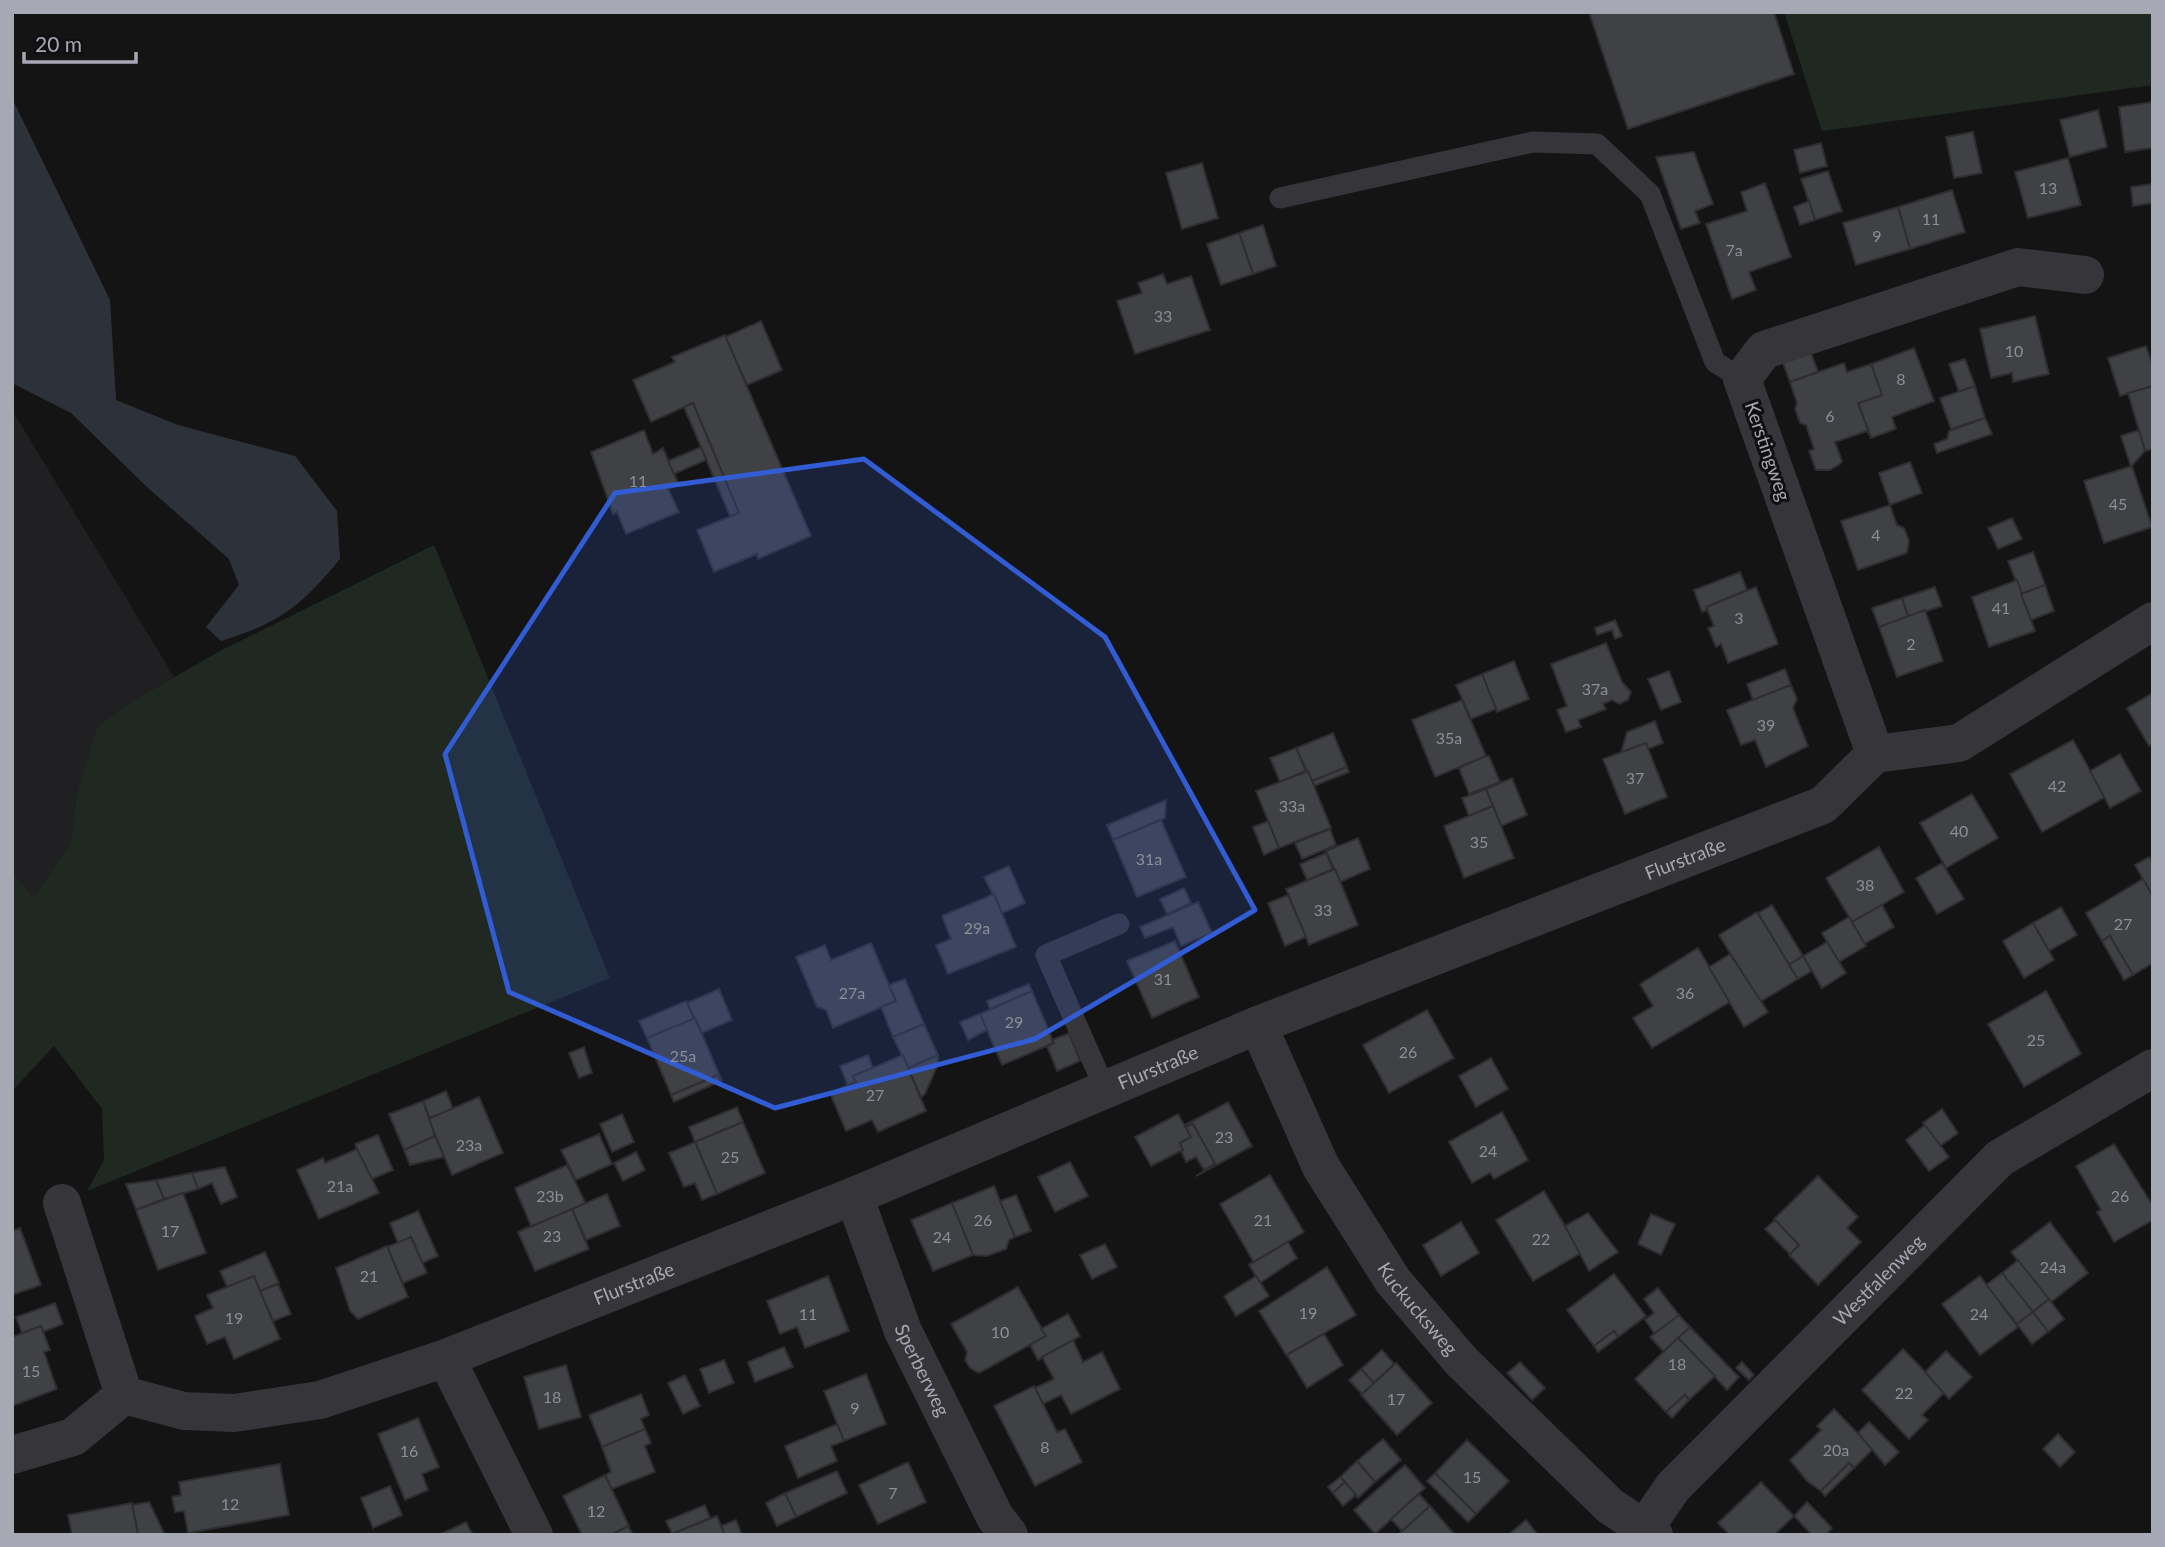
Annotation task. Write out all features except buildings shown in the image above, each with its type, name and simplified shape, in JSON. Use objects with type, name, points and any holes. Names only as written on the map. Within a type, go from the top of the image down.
[{"type":"street","name":"Kerstingweg","points":[[1875,754],[1742,379],[1765,350],[2018,267],[2085,275]]},
{"type":"street","points":[[1875,754],[1959,743],[2153,621]]},
{"type":"street","name":"Flurstraße","points":[[124,1395],[184,1411],[234,1413],[320,1400],[446,1358],[854,1196],[1258,1025],[1823,805],[1875,754]]},
{"type":"street","name":"Kuckucksweg","points":[[1258,1025],[1321,1167],[1393,1282],[1462,1362],[1610,1506],[1646,1533]]},
{"type":"street","name":"Westfalenweg","points":[[1646,1533],[1673,1487],[2000,1158],[2153,1068]]},
{"type":"street","name":"Sperberweg","points":[[854,1196],[903,1331],[995,1517],[1009,1535]]},
{"type":"street","points":[[12,1455],[73,1437],[124,1395],[62,1203]]},
{"type":"street","points":[[446,1358],[534,1535]]},
{"type":"lane","points":[[1280,198],[1533,142],[1597,144],[1650,194],[1715,362],[1742,379]]},
{"type":"lane","points":[[1105,1089],[1045,955],[1119,924]]},
{"type":"highlighted area","points":[[864,459],[1105,637],[1255,910],[1035,1039],[775,1108],[509,992],[445,754],[615,493]]},
{"type":"shaded area","points":[[1784,12],[2153,12],[2153,85],[1822,131]]},
{"type":"shaded area","points":[[12,98],[110,300],[116,400],[178,425],[295,456],[337,511],[340,559],[301,601],[274,620],[221,641],[206,627],[239,585],[229,559],[147,487],[71,413],[12,383]]},
{"type":"shaded area","points":[[12,410],[174,677],[146,693],[77,794],[70,844],[34,899],[12,873]]},
{"type":"shaded area","points":[[434,545],[610,978],[87,1191],[104,1160],[102,1109],[54,1046],[12,1091],[12,873],[34,898],[70,844],[77,794],[97,727],[146,693],[224,649]]}]
